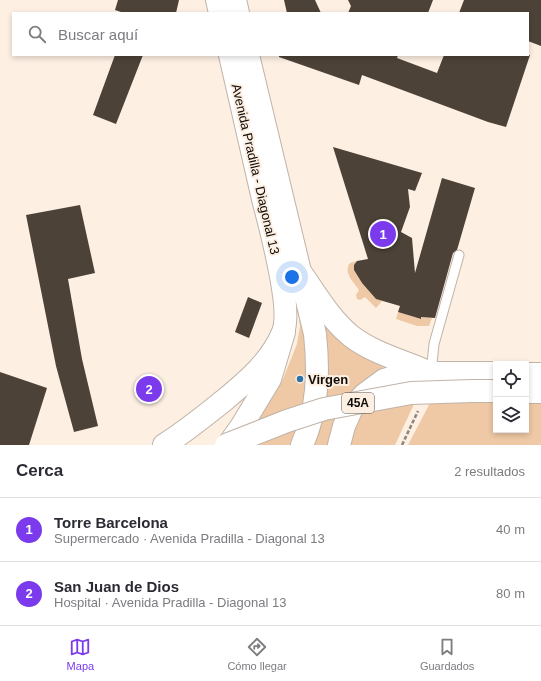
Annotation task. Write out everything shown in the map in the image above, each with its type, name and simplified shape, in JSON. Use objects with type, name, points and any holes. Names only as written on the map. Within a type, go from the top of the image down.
[{"type":"main road","points":[[217,0],[220,12]]},
{"type":"main road","points":[[236,0],[238,12]]},
{"type":"main road","name":"Avenida Pradilla - Diagonal 13","points":[[164,445],[189,429],[248,380],[262,366],[272,353],[284,332],[286,322],[285,299],[230,56]]},
{"type":"main road","name":"Avenida Pradilla - Diagonal 13","points":[[248,56],[311,312],[317,355],[318,378],[316,396],[305,439]]},
{"type":"main road","points":[[301,273],[336,321],[351,336],[386,356],[431,372]]},
{"type":"main road","points":[[227,445],[241,427],[270,379],[284,332]]},
{"type":"main road","points":[[339,445],[344,426],[352,408],[365,394],[384,380],[407,373],[493,373]]},
{"type":"main road","points":[[529,374],[541,374]]},
{"type":"main road","name":"45A","points":[[227,445],[267,428],[324,409],[411,394],[493,391]]},
{"type":"main road","points":[[529,392],[541,392]]},
{"type":"lane","points":[[431,372],[434,344],[459,255]]},
{"type":"shaded area","points":[[357,261],[354,265],[354,270],[362,283],[376,299],[382,301],[376,308],[365,297],[360,300],[357,299],[356,295],[359,290],[348,274],[348,267],[350,263]]},
{"type":"shaded area","points":[[295,286],[322,322],[346,346],[383,367],[382,373],[336,416],[328,445],[241,445],[262,415],[283,379],[297,344],[300,326]]},
{"type":"shaded area","points":[[398,312],[420,319],[421,317],[432,318],[429,326],[417,326],[396,319]]},
{"type":"shaded area","points":[[493,379],[493,433],[529,433],[529,379],[541,380],[541,445],[408,445],[442,380]]},
{"type":"shaded area","points":[[422,387],[395,445],[348,445],[358,419],[370,406]]},
{"type":"building","points":[[118,0],[179,0],[176,12],[121,12],[115,10]]},
{"type":"building","points":[[284,0],[315,0],[321,12],[287,12]]},
{"type":"building","points":[[348,0],[433,0],[428,12],[348,12],[351,6]]},
{"type":"building","points":[[464,0],[541,0],[541,46],[529,41],[529,12],[459,12]]},
{"type":"building","points":[[530,55],[506,127],[488,122],[362,75],[359,85],[279,57],[398,56],[397,58],[437,73],[444,56]]},
{"type":"building","points":[[115,56],[143,56],[116,124],[93,115]]},
{"type":"building","points":[[333,147],[422,173],[415,191],[408,189],[410,207],[401,232],[412,238],[415,273],[442,178],[475,188],[457,250],[453,253],[435,318],[421,317],[421,319],[398,312],[400,306],[376,299],[362,283],[354,270],[354,265],[357,261],[368,259]]},
{"type":"building","points":[[80,205],[95,273],[68,279],[82,359],[98,426],[74,432],[56,366],[26,215]]},
{"type":"building","points":[[248,297],[262,303],[249,338],[235,332]]},
{"type":"building","points":[[0,372],[47,388],[29,445],[0,445]]},
{"type":"place","name":"Torre Barcelona","points":[[383,234]]},
{"type":"place","name":"Virgen","points":[[300,379]]},
{"type":"place","name":"San Juan de Dios","points":[[149,389]]}]
